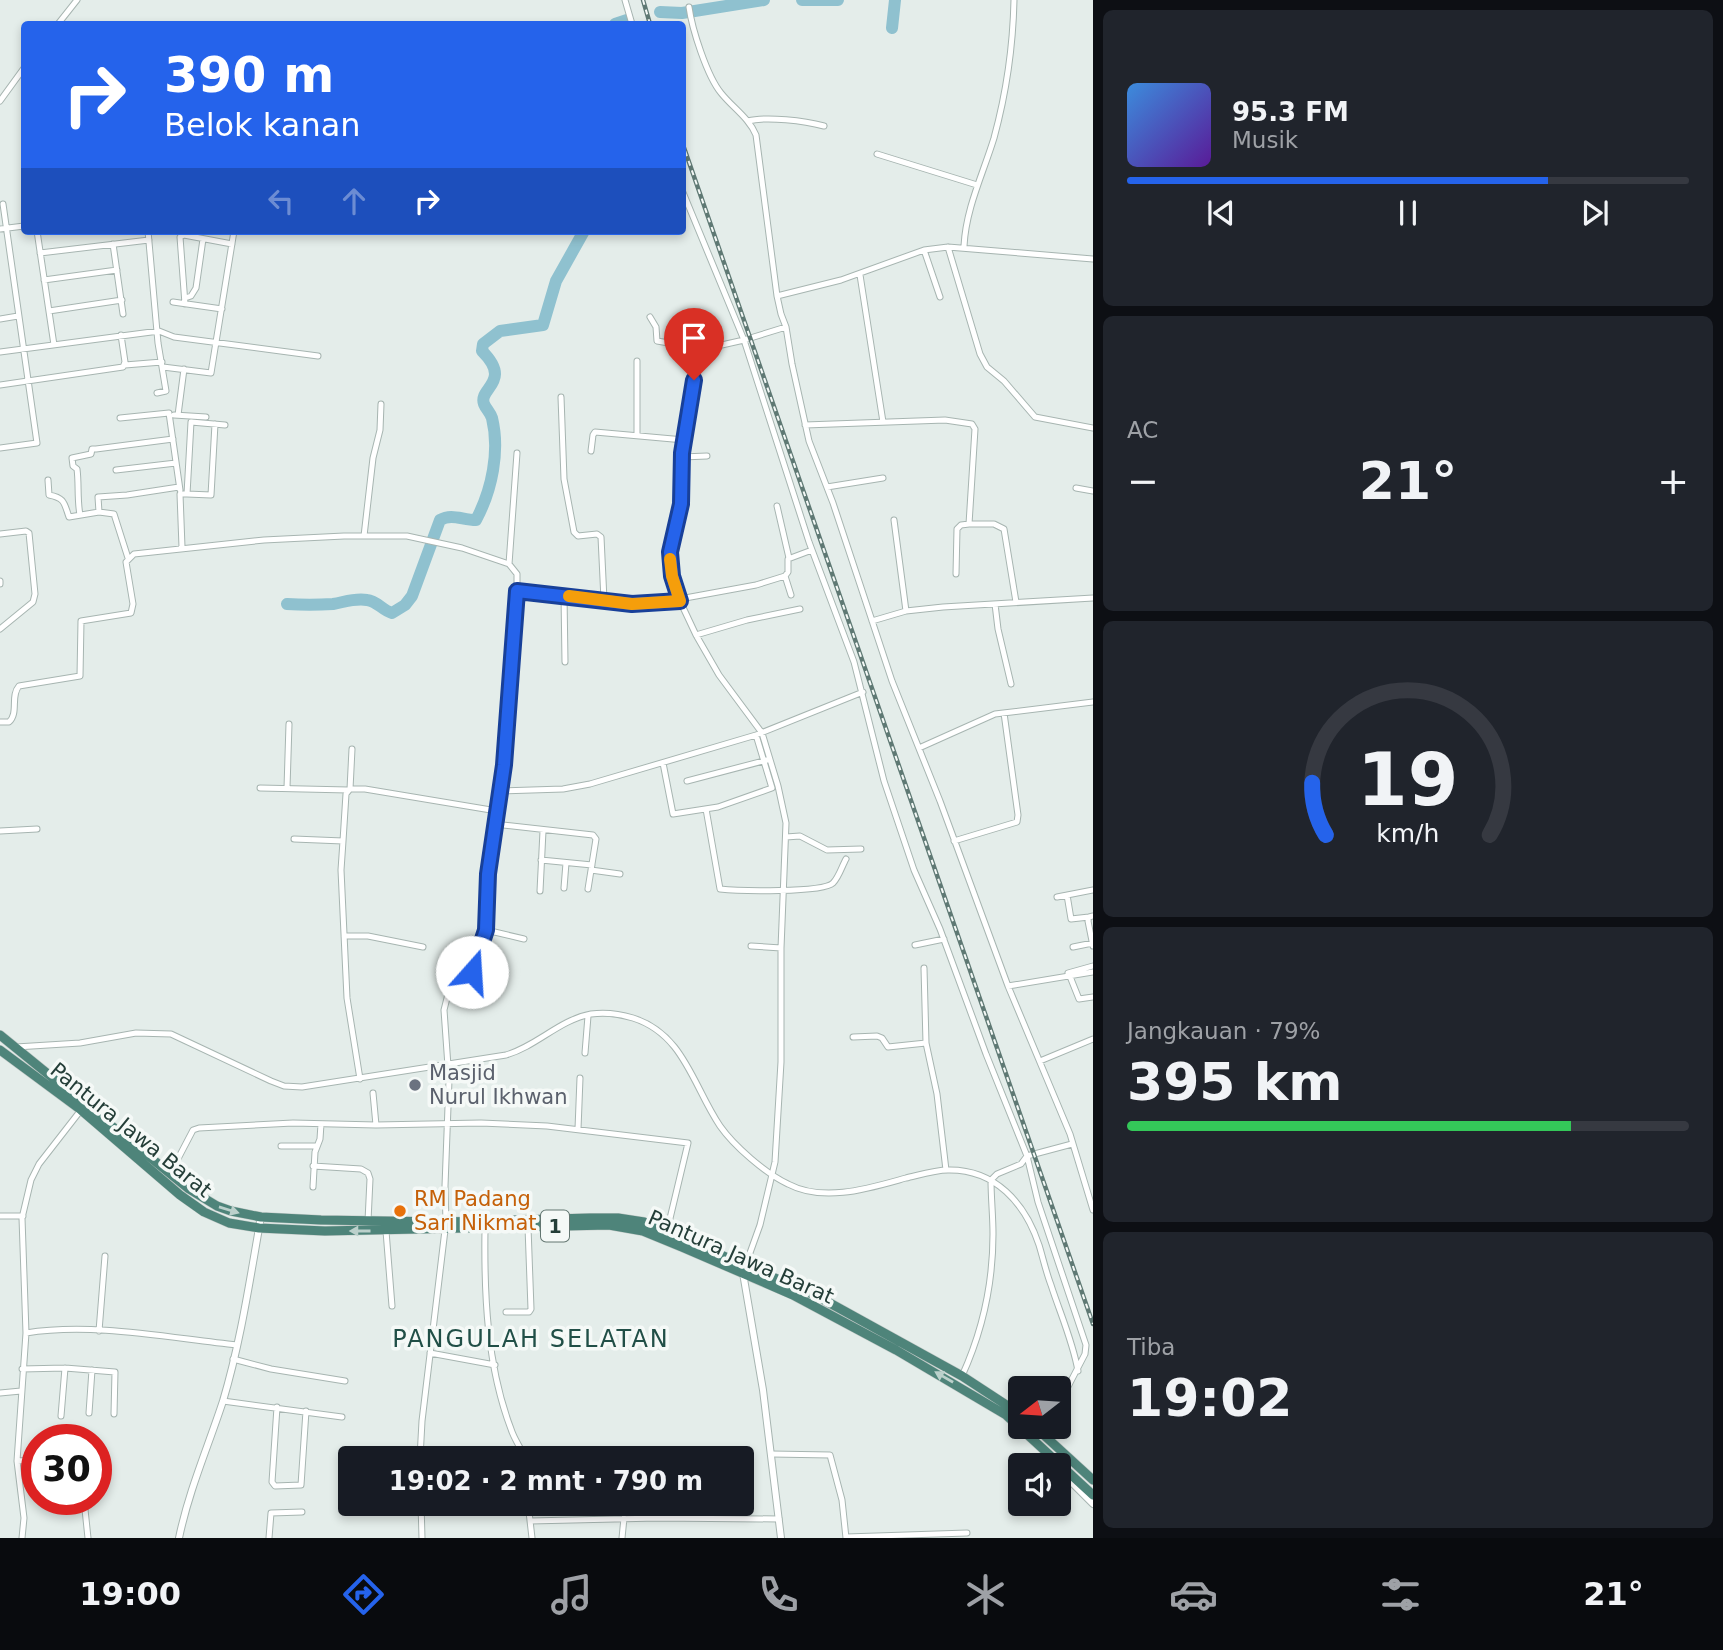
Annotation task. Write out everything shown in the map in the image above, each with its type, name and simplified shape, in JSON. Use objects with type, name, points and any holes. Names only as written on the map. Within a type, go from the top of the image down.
[{"type":"highway","name":"1","points":[[0,1035],[170,1174],[217,1206],[261,1217],[445,1226],[618,1218],[644,1222],[745,1269],[817,1296],[962,1376],[1008,1406]]},
{"type":"highway","name":"Pantura Jawa Barat","points":[[0,1050],[81,1110],[197,1207],[229,1223],[259,1228],[386,1231],[445,1226],[485,1229],[594,1225],[629,1228],[745,1269],[930,1369],[1008,1416]]},
{"type":"highway","name":"Pantura Jawa Barat","points":[[1045,1439],[1056,1453]]},
{"type":"highway","name":"1","points":[[1071,1465],[1093,1480]]},
{"type":"highway","name":"Pantura Jawa Barat","points":[[1071,1470],[1093,1495]]},
{"type":"street","points":[[60,21],[78,0]]},
{"type":"street","points":[[625,0],[631,21]]},
{"type":"street","points":[[964,246],[977,185],[994,137],[1002,103],[1014,0]]},
{"type":"street","points":[[689,10],[701,49],[719,90],[752,126],[758,145],[778,296],[805,425],[892,681],[1008,986],[1072,1144],[1093,1210]]},
{"type":"street","points":[[0,101],[21,72]]},
{"type":"street","points":[[748,121],[763,118],[796,122],[802,120],[824,126]]},
{"type":"street","points":[[877,154],[977,185]]},
{"type":"street","points":[[686,200],[744,340],[812,550],[849,647],[863,692],[884,781],[917,878],[944,939],[1027,1156],[1038,1202],[1086,1345],[1071,1383]]},
{"type":"street","points":[[0,448],[37,443],[3,229],[3,204]]},
{"type":"street","points":[[3,229],[21,226]]},
{"type":"street","points":[[38,235],[54,345]]},
{"type":"street","points":[[148,235],[154,307],[166,391],[157,393]]},
{"type":"street","points":[[185,301],[180,237],[184,235],[232,244]]},
{"type":"street","points":[[0,385],[125,365],[162,365],[211,373],[233,235]]},
{"type":"street","points":[[185,301],[196,288],[203,239]]},
{"type":"street","points":[[40,253],[149,240]]},
{"type":"street","points":[[113,244],[123,314]]},
{"type":"street","points":[[778,296],[860,275],[924,250],[948,247],[964,246],[1093,260]]},
{"type":"street","points":[[948,247],[983,363],[1035,417],[1093,428]]},
{"type":"street","points":[[924,250],[940,297]]},
{"type":"street","points":[[44,280],[117,270]]},
{"type":"street","points":[[860,275],[883,422]]},
{"type":"street","points":[[49,311],[122,300]]},
{"type":"street","points":[[173,302],[185,301],[222,309]]},
{"type":"street","points":[[0,319],[18,316]]},
{"type":"street","points":[[650,317],[656,327],[657,341],[704,349],[786,327]]},
{"type":"street","points":[[0,352],[159,331],[174,337],[318,356]]},
{"type":"street","points":[[121,335],[125,365]]},
{"type":"street","points":[[704,349],[694,380],[684,440],[681,504],[670,552],[672,576],[696,635],[759,734],[784,809],[786,837],[782,890],[781,1062],[773,1176],[745,1269],[772,1454],[781,1538]]},
{"type":"street","points":[[637,361],[637,435]]},
{"type":"street","points":[[184,369],[175,415],[206,417]]},
{"type":"street","points":[[561,397],[564,470],[574,532],[578,536],[597,534],[601,537],[604,600]]},
{"type":"street","points":[[364,536],[373,458],[380,430],[381,404]]},
{"type":"street","points":[[120,418],[169,413],[182,491]]},
{"type":"street","points":[[805,425],[945,420],[968,422],[974,426],[969,524]]},
{"type":"street","points":[[182,547],[182,491],[191,422],[225,425]]},
{"type":"street","points":[[99,512],[98,497],[182,491],[211,495],[215,424]]},
{"type":"street","points":[[80,515],[78,476],[72,458],[92,454],[92,450],[96,449],[190,432]]},
{"type":"street","points":[[591,451],[595,432],[684,440]]},
{"type":"street","points":[[509,564],[517,453]]},
{"type":"street","points":[[682,457],[707,456]]},
{"type":"street","points":[[116,470],[176,463]]},
{"type":"street","points":[[827,487],[883,478]]},
{"type":"street","points":[[0,722],[9,722],[14,718],[16,690],[19,686],[80,676],[81,621],[131,613],[133,604],[126,562],[128,558],[114,514],[99,512],[69,517],[66,503],[58,496],[49,495],[48,481]]},
{"type":"street","points":[[1076,488],[1093,491]]},
{"type":"street","points":[[517,591],[643,604],[680,601],[785,576],[789,558],[776,506]]},
{"type":"street","points":[[894,520],[905,611]]},
{"type":"street","points":[[956,574],[957,529],[961,525],[994,524],[1004,529],[1016,602]]},
{"type":"street","points":[[0,534],[26,531],[29,533],[35,594],[33,602],[0,629]]},
{"type":"street","points":[[128,558],[134,554],[182,547],[264,540],[407,536],[440,542],[509,564],[517,574],[500,791],[488,874],[486,930],[469,978],[450,991],[445,999],[449,1101],[445,1226],[421,1446]]},
{"type":"street","points":[[789,558],[812,550]]},
{"type":"street","points":[[785,576],[790,595]]},
{"type":"street","points":[[564,595],[565,662]]},
{"type":"street","points":[[872,621],[905,611],[1093,598]]},
{"type":"street","points":[[995,604],[1011,684]]},
{"type":"street","points":[[696,635],[747,620],[800,609]]},
{"type":"street","points":[[500,791],[578,787],[759,734],[863,692]]},
{"type":"street","points":[[919,748],[986,717],[1093,702]]},
{"type":"street","points":[[954,841],[1017,822],[1004,713]]},
{"type":"street","points":[[287,788],[289,724]]},
{"type":"street","points":[[352,748],[341,870],[349,1022],[360,1079]]},
{"type":"street","points":[[687,781],[768,760]]},
{"type":"street","points":[[663,763],[673,814],[706,810],[776,787]]},
{"type":"street","points":[[260,788],[365,789],[497,811]]},
{"type":"street","points":[[706,810],[720,889],[782,890],[829,886],[846,859]]},
{"type":"street","points":[[494,824],[593,835],[596,839],[588,889]]},
{"type":"street","points":[[0,831],[37,829]]},
{"type":"street","points":[[540,891],[543,831]]},
{"type":"street","points":[[786,837],[800,836],[827,850],[861,849]]},
{"type":"street","points":[[294,839],[343,841]]},
{"type":"street","points":[[541,860],[620,874]]},
{"type":"street","points":[[564,888],[566,863]]},
{"type":"street","points":[[1057,897],[1093,890],[1093,896]]},
{"type":"street","points":[[1067,895],[1072,919],[1091,917],[1093,944],[1073,947]]},
{"type":"street","points":[[486,930],[524,939]]},
{"type":"street","points":[[344,936],[368,936],[423,947]]},
{"type":"street","points":[[915,945],[944,939]]},
{"type":"street","points":[[751,946],[781,948]]},
{"type":"street","points":[[1008,986],[1093,966]]},
{"type":"street","points":[[924,968],[926,1043],[937,1094],[946,1170]]},
{"type":"street","points":[[1068,974],[1093,972]]},
{"type":"street","points":[[1068,974],[1079,999],[1092,998],[1093,1005]]},
{"type":"street","points":[[16,1047],[80,1043],[135,1033],[157,1033],[183,1038],[258,1076],[284,1086],[302,1087],[519,1051],[560,1026],[587,1016],[605,1013],[623,1015],[660,1031],[686,1062],[721,1128],[733,1142],[773,1176],[790,1186],[849,1193],[946,1170],[971,1173],[991,1180],[1015,1199],[1032,1227],[1078,1371]]},
{"type":"street","points":[[585,1053],[587,1016]]},
{"type":"street","points":[[853,1037],[877,1036],[882,1038],[888,1047],[926,1043]]},
{"type":"street","points":[[1040,1060],[1093,1040]]},
{"type":"street","points":[[578,1129],[580,1078]]},
{"type":"street","points":[[373,1093],[376,1125]]},
{"type":"street","points":[[22,1538],[24,1518],[17,1461],[26,1333],[23,1216],[31,1180],[39,1164],[81,1110]]},
{"type":"street","points":[[170,1174],[195,1128],[481,1123],[578,1129],[688,1143],[667,1231]]},
{"type":"street","points":[[313,1187],[313,1166],[321,1124]]},
{"type":"street","points":[[991,1180],[1021,1164],[1027,1156],[1072,1144]]},
{"type":"street","points":[[281,1146],[316,1146]]},
{"type":"street","points":[[313,1166],[360,1169],[368,1173],[368,1221]]},
{"type":"street","points":[[962,1376],[978,1340],[990,1288],[993,1242],[991,1180]]},
{"type":"street","points":[[1085,1186],[1093,1186]]},
{"type":"street","points":[[0,1216],[23,1216]]},
{"type":"street","points":[[178,1538],[197,1472],[223,1401],[237,1345],[261,1217]]},
{"type":"street","points":[[506,1312],[529,1312],[531,1309],[528,1227]]},
{"type":"street","points":[[485,1229],[484,1290],[495,1365],[510,1429],[519,1446]]},
{"type":"street","points":[[386,1231],[392,1306]]},
{"type":"street","points":[[99,1331],[105,1255]]},
{"type":"street","points":[[26,1333],[62,1328],[237,1345]]},
{"type":"street","points":[[430,1353],[495,1365]]},
{"type":"street","points":[[233,1359],[271,1369],[345,1381]]},
{"type":"street","points":[[22,1369],[65,1368],[115,1372],[114,1414]]},
{"type":"street","points":[[61,1416],[65,1368]]},
{"type":"street","points":[[89,1413],[92,1370]]},
{"type":"street","points":[[0,1393],[21,1391]]},
{"type":"street","points":[[223,1401],[342,1417]]},
{"type":"street","points":[[277,1407],[272,1482],[275,1486],[301,1485],[306,1411]]},
{"type":"street","points":[[772,1454],[830,1455],[842,1500],[846,1538],[967,1533]]},
{"type":"street","points":[[17,1461],[21,1461]]},
{"type":"street","points":[[1071,1481],[1093,1504]]},
{"type":"street","points":[[269,1538],[271,1513],[302,1512]]},
{"type":"street","points":[[86,1515],[88,1538]]},
{"type":"street","points":[[421,1516],[422,1538]]},
{"type":"street","points":[[529,1516],[532,1538]]},
{"type":"street","points":[[530,1521],[624,1518],[779,1519]]},
{"type":"street","points":[[622,1538],[624,1518]]},
{"type":"waterway","points":[[660,12],[682,13],[764,0]]},
{"type":"waterway","points":[[802,0],[838,0]]},
{"type":"waterway","points":[[892,28],[895,0]]},
{"type":"waterway","points":[[287,604],[333,604],[362,600],[374,602],[392,613],[405,605],[412,596],[440,520],[453,517],[476,520],[490,483],[495,457],[492,418],[483,398],[495,377],[495,370],[482,351],[483,344],[500,331],[543,325],[556,281],[582,235]]},
{"type":"railway","points":[[643,0],[649,21]]},
{"type":"railway","points":[[686,154],[1093,1324]]},
{"type":"slow traffic","points":[[569,596],[632,604],[680,601],[670,559]]},
{"type":"place","name":"Masjid Nurul Ikhwan","points":[[415,1085]]},
{"type":"place","name":"RM Padang Sari Nikmat","points":[[400,1211]]},
{"type":"district","name":"PANGULAH SELATAN","points":[[531,1339]]},
{"type":"route","points":[[472,972],[486,930],[488,874],[504,765],[517,591],[632,604],[680,601],[672,576],[670,552],[681,504],[682,453],[694,380]]}]
